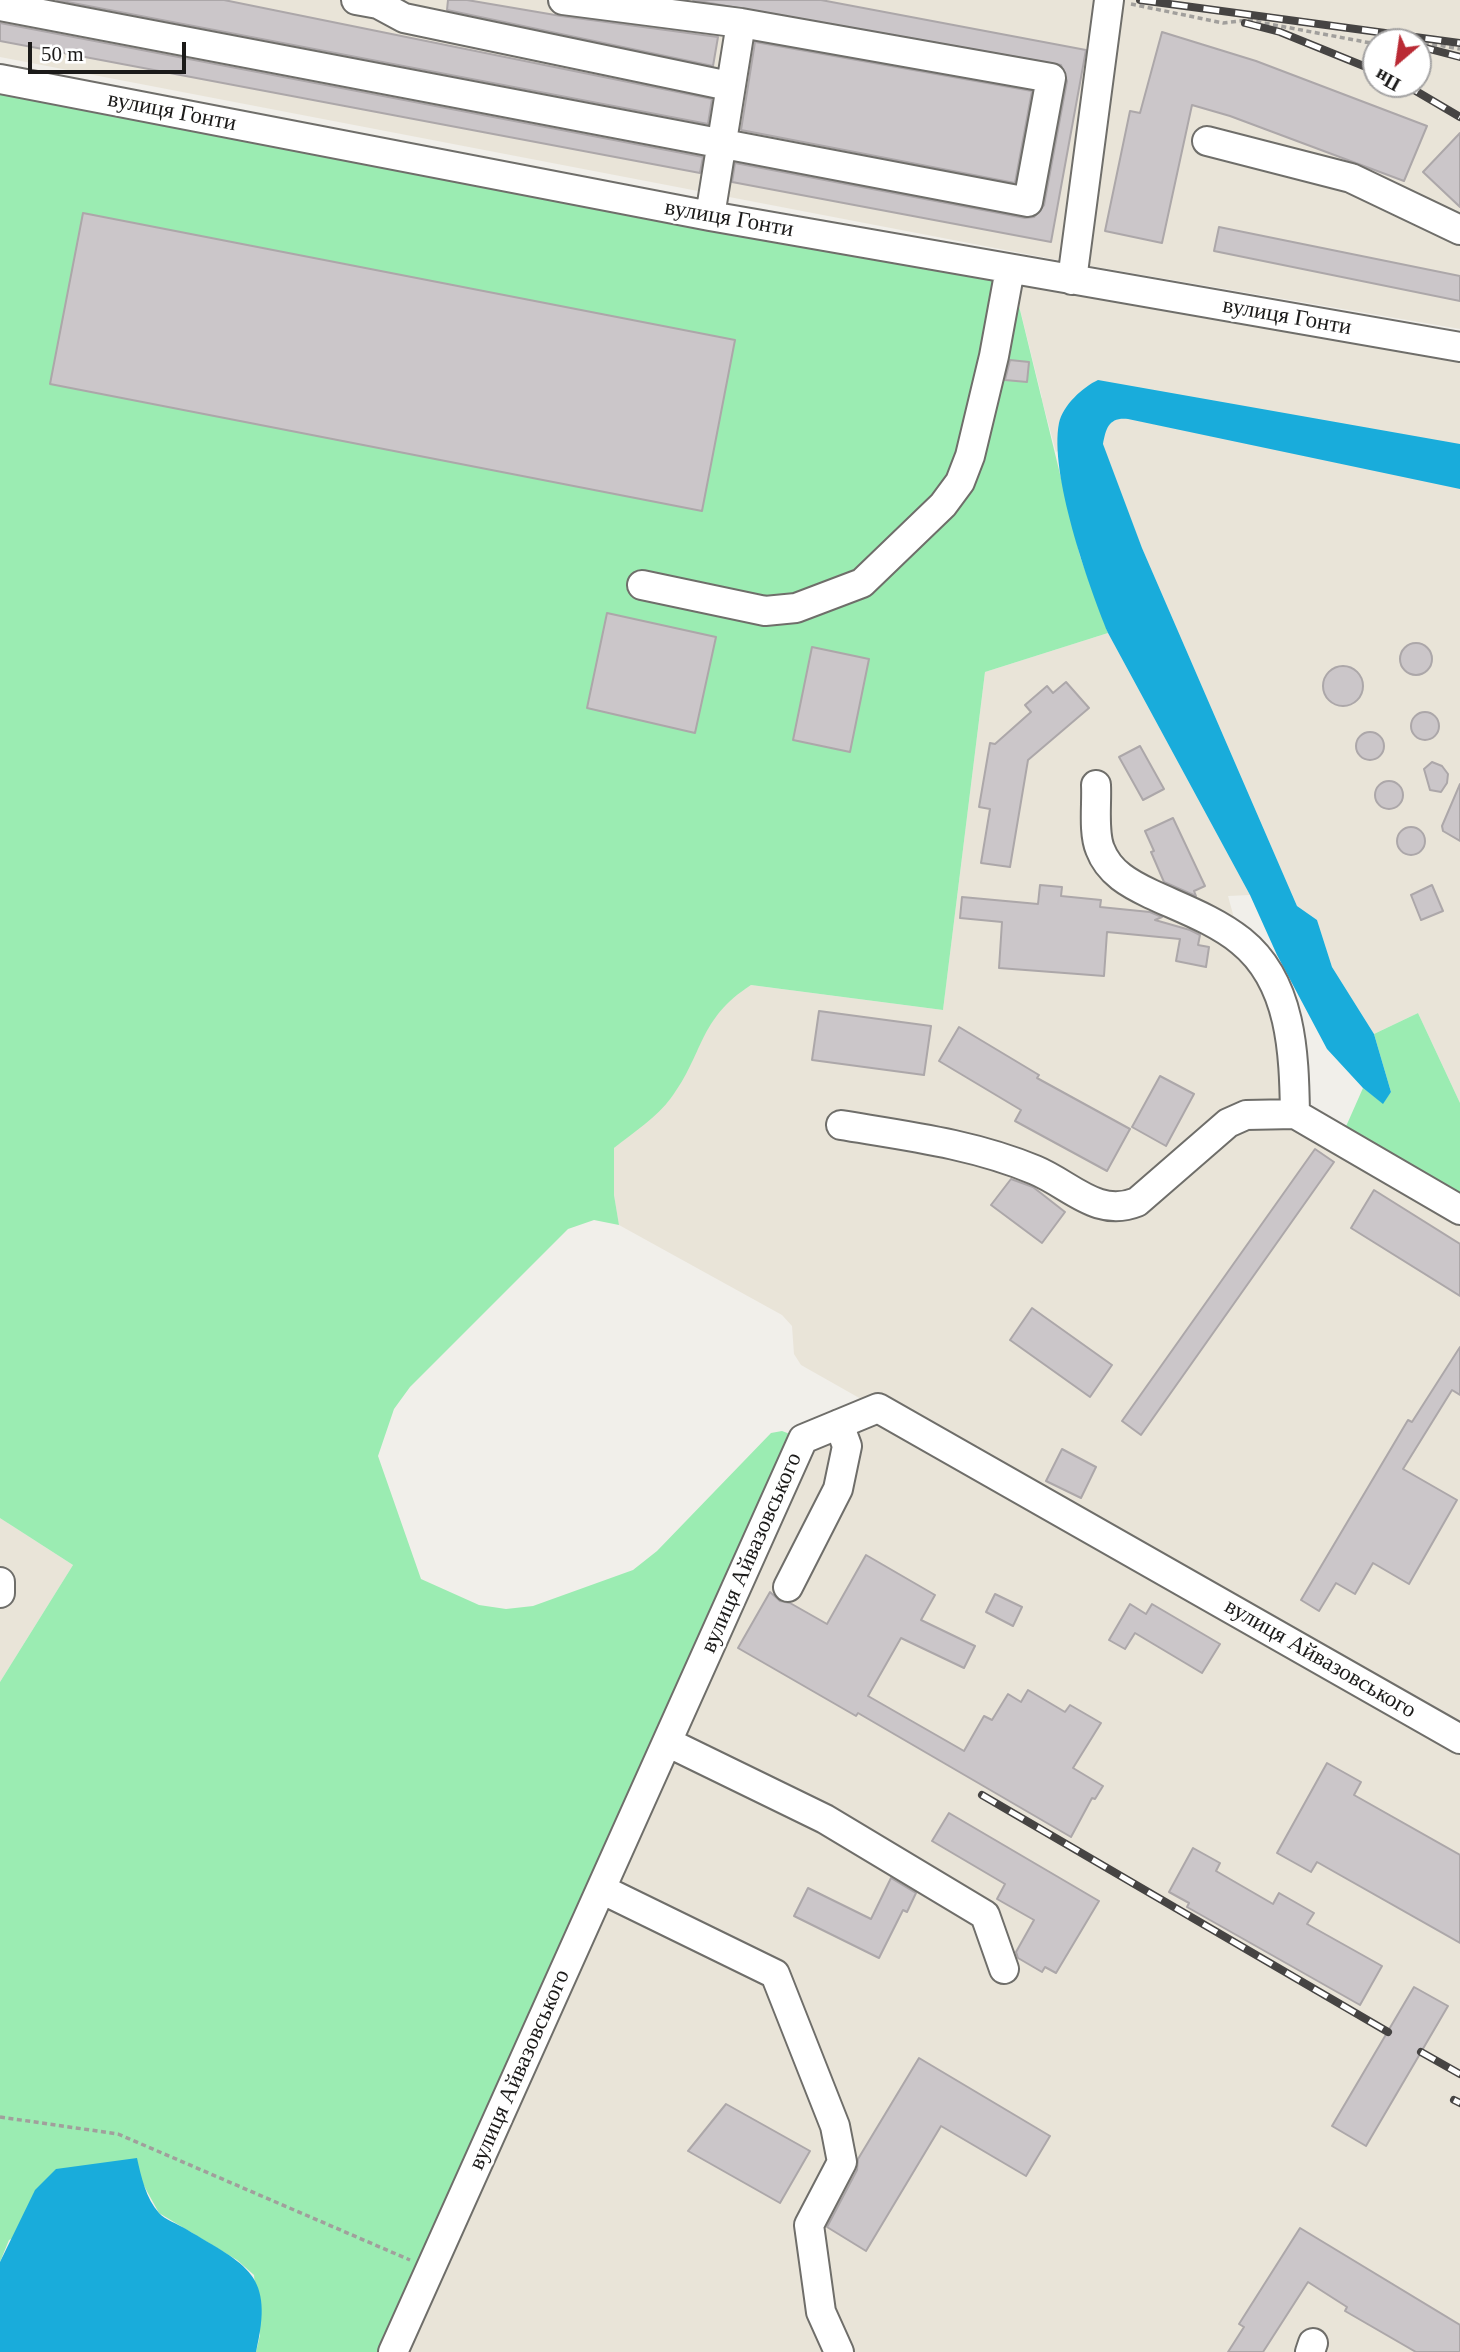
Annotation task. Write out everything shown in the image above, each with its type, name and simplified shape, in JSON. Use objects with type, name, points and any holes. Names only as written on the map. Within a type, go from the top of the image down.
[{"type":"street","points":[[0,6],[1028,202],[1051,78],[741,23],[563,0]]},
{"type":"street","points":[[1072,280],[1109,0]]},
{"type":"street","points":[[373,1],[404,18],[729,86]]},
{"type":"street","points":[[710,216],[741,23]]},
{"type":"street","name":"вулиця Гонти","points":[[0,79],[710,216],[1460,347]]},
{"type":"street","points":[[1208,141],[1351,178],[1460,230]]},
{"type":"street","points":[[642,585],[765,611],[796,608],[862,583],[943,505],[960,482],[970,456],[994,356],[1010,269]]},
{"type":"street","points":[[1096,785],[1099,848],[1112,870],[1129,884],[1218,926],[1240,940],[1268,971],[1282,999],[1287,1020],[1295,1114]]},
{"type":"street","points":[[841,1125],[972,1147],[1037,1170],[1104,1207],[1122,1208],[1137,1202],[1228,1123],[1245,1115],[1295,1114],[1460,1210]]},
{"type":"street","name":"вулиця Айвазовського","points":[[393,2352],[803,1439],[878,1408],[1460,1739]]},
{"type":"street","points":[[788,1587],[838,1489],[847,1446],[839,1424]]},
{"type":"street","points":[[0,1582],[0,1594]]},
{"type":"street","points":[[667,1742],[825,1819],[985,1914],[1004,1969]]},
{"type":"street","points":[[601,1889],[775,1974],[835,2126],[842,2162],[809,2225],[821,2312],[839,2352]]},
{"type":"path","points":[[1109,0],[1223,23],[1248,20],[1362,41]]},
{"type":"path","points":[[1432,44],[1460,49]]},
{"type":"path","points":[[0,2117],[118,2134],[431,2269]]},
{"type":"shaded area","points":[[0,0],[1460,0],[1460,329],[1073,263],[0,57]]},
{"type":"shaded area","points":[[0,109],[1042,398],[1010,269],[1460,347],[1460,1103],[1418,1013],[1374,1034],[1332,967],[1317,920],[1297,906],[1142,548],[1106,458],[1103,444],[1105,428],[1056,452],[1042,400]]},
{"type":"shaded area","points":[[1108,633],[1250,895],[1228,896],[1240,940],[1258,956],[1295,1114],[1460,1210],[1460,2352],[393,2352],[803,1439],[877,1408],[801,1365],[794,1354],[792,1326],[782,1315],[619,1225],[614,1195],[614,1148],[671,1098],[710,1024],[728,999],[751,985],[943,1010],[985,672]]},
{"type":"shaded area","points":[[0,1422],[8,1523],[73,1565],[0,1682]]},
{"type":"green space","points":[[0,79],[1010,269],[1080,556],[1108,633],[985,672],[943,1010],[751,985],[734,998],[711,1024],[671,1098],[659,1112],[614,1148],[614,1195],[619,1225],[594,1220],[568,1229],[410,1387],[394,1409],[378,1456],[421,1579],[479,1605],[506,1609],[533,1606],[633,1570],[657,1551],[771,1433],[782,1431],[803,1439],[393,2352],[256,2352],[260,2335],[254,2275],[237,2260],[159,2213],[143,2184],[9,2240],[0,2262],[0,1682],[73,1565],[0,1518]]},
{"type":"green space","points":[[1418,1013],[1460,1103],[1460,1210],[1340,1140],[1363,1088],[1383,1103],[1391,1092],[1374,1034]]},
{"type":"water","points":[[1098,380],[1460,444],[1460,489],[1128,419],[1117,420],[1110,425],[1103,444],[1142,548],[1297,906],[1317,920],[1332,967],[1374,1034],[1391,1092],[1383,1104],[1363,1088],[1327,1049],[1277,955],[1250,895],[1108,633],[1090,587],[1072,528],[1057,444],[1061,416],[1069,403]]},
{"type":"water","points":[[137,2158],[147,2194],[159,2213],[240,2263],[251,2275],[262,2305],[256,2352],[0,2352],[0,2262],[35,2190],[56,2169]]},
{"type":"building","points":[[57,0],[224,0],[712,99],[708,124]]},
{"type":"building","points":[[448,0],[467,0],[561,16],[718,37],[713,66],[447,10]]},
{"type":"building","points":[[693,0],[821,0],[1086,50],[1051,242],[732,182],[735,163],[1025,218],[1034,217],[1044,205],[1067,81],[1061,65]]},
{"type":"building","points":[[0,23],[703,157],[700,173],[0,41]]},
{"type":"building","points":[[1162,32],[1256,61],[1427,126],[1404,181],[1230,116],[1192,105],[1162,243],[1105,231],[1130,111],[1140,113]]},
{"type":"building","points":[[755,42],[1032,91],[1015,183],[741,130]]},
{"type":"building","points":[[1460,133],[1460,207],[1423,172]]},
{"type":"building","points":[[83,213],[735,340],[702,511],[50,384]]},
{"type":"building","points":[[1219,227],[1460,276],[1460,301],[1214,251]]},
{"type":"building","points":[[1010,360],[1029,362],[1027,382],[1005,380]]},
{"type":"building","points":[[607,613],[716,637],[695,733],[587,708]]},
{"type":"building","points":[[1416,643],[1428,647],[1432,659],[1428,671],[1416,675],[1404,671],[1400,659],[1404,647]]},
{"type":"building","points":[[812,647],[869,659],[850,752],[793,740]]},
{"type":"building","points":[[1343,666],[1357,672],[1363,686],[1357,700],[1343,706],[1329,700],[1323,686],[1329,672]]},
{"type":"building","points":[[1066,682],[1089,708],[1028,760],[1010,867],[981,863],[990,809],[979,807],[990,743],[995,744],[1031,712],[1025,705],[1047,686],[1053,693]]},
{"type":"building","points":[[1425,712],[1435,716],[1439,726],[1435,736],[1425,740],[1415,736],[1411,726],[1415,716]]},
{"type":"building","points":[[1370,732],[1380,736],[1384,746],[1380,756],[1370,760],[1360,756],[1356,746],[1360,736]]},
{"type":"building","points":[[1140,746],[1164,789],[1143,800],[1119,757]]},
{"type":"building","points":[[1432,762],[1442,766],[1448,774],[1447,783],[1441,792],[1430,790],[1424,769]]},
{"type":"building","points":[[1389,781],[1399,785],[1403,795],[1399,805],[1389,809],[1379,805],[1375,795],[1379,785]]},
{"type":"building","points":[[1460,784],[1460,841],[1443,831],[1442,826]]},
{"type":"building","points":[[1173,818],[1205,886],[1194,891],[1196,896],[1164,882],[1151,852],[1154,851],[1145,831]]},
{"type":"building","points":[[1411,827],[1421,831],[1425,841],[1421,851],[1411,855],[1401,851],[1397,841],[1401,831]]},
{"type":"building","points":[[1040,885],[1062,887],[1061,896],[1101,900],[1100,907],[1150,912],[1162,917],[1155,920],[1190,930],[1200,935],[1198,945],[1209,947],[1206,967],[1176,961],[1180,939],[1107,932],[1104,976],[999,968],[1002,922],[960,918],[962,897],[1038,904]]},
{"type":"building","points":[[1432,885],[1443,911],[1421,920],[1411,895]]},
{"type":"building","points":[[819,1011],[931,1026],[924,1075],[812,1060]]},
{"type":"building","points":[[959,1027],[1039,1075],[1037,1078],[1130,1129],[1107,1171],[1015,1121],[1021,1110],[939,1061]]},
{"type":"building","points":[[1160,1076],[1194,1094],[1166,1146],[1132,1127]]},
{"type":"building","points":[[1315,1149],[1334,1162],[1141,1435],[1122,1421]]},
{"type":"building","points":[[1011,1179],[1033,1187],[1065,1212],[1042,1243],[991,1205]]},
{"type":"building","points":[[1374,1190],[1460,1244],[1460,1296],[1351,1228]]},
{"type":"building","points":[[1032,1308],[1112,1365],[1090,1397],[1010,1340]]},
{"type":"building","points":[[1460,1347],[1460,1395],[1452,1390],[1403,1469],[1457,1500],[1409,1584],[1373,1563],[1355,1594],[1336,1583],[1319,1611],[1301,1600],[1408,1420],[1412,1422]]},
{"type":"building","points":[[1062,1449],[1096,1467],[1081,1498],[1046,1481]]},
{"type":"building","points":[[866,1555],[935,1595],[921,1620],[975,1646],[964,1668],[901,1638],[868,1696],[964,1751],[984,1716],[992,1720],[1008,1694],[1021,1702],[1028,1690],[1065,1712],[1070,1705],[1101,1723],[1073,1768],[1103,1786],[1095,1799],[1092,1798],[1071,1837],[858,1713],[856,1716],[738,1648],[770,1592],[780,1601],[790,1603],[827,1624]]},
{"type":"building","points":[[995,1594],[1022,1607],[1013,1626],[986,1612]]},
{"type":"building","points":[[1130,1604],[1146,1614],[1152,1604],[1220,1644],[1202,1673],[1135,1633],[1125,1649],[1109,1640]]},
{"type":"building","points":[[1327,1763],[1361,1782],[1354,1795],[1460,1855],[1460,1943],[1317,1862],[1311,1872],[1277,1853]]},
{"type":"building","points":[[949,1813],[1099,1901],[1056,1973],[1045,1967],[1042,1972],[1018,1958],[1016,1952],[1034,1920],[997,1899],[1005,1884],[932,1841]]},
{"type":"building","points":[[1193,1848],[1220,1863],[1216,1871],[1273,1904],[1279,1893],[1314,1913],[1307,1924],[1382,1966],[1360,2005],[1187,1907],[1189,1903],[1169,1892]]},
{"type":"building","points":[[891,1878],[916,1893],[907,1912],[903,1910],[879,1958],[794,1916],[808,1888],[871,1919]]},
{"type":"building","points":[[1414,1987],[1448,2006],[1366,2146],[1332,2126]]},
{"type":"building","points":[[919,2058],[1050,2136],[1026,2176],[941,2126],[866,2251],[827,2227],[857,2170],[858,2159]]},
{"type":"building","points":[[726,2104],[810,2151],[780,2203],[688,2151]]},
{"type":"building","points":[[1300,2228],[1460,2325],[1460,2352],[1416,2352],[1345,2311],[1347,2307],[1308,2282],[1263,2352],[1228,2352],[1244,2327],[1239,2324]]},
{"type":"railway","points":[[1140,0],[1460,43]]},
{"type":"railway","points":[[1245,23],[1280,32],[1362,65]]},
{"type":"railway","points":[[1432,50],[1460,57]]},
{"type":"railway","points":[[1428,98],[1460,117]]},
{"type":"railway","points":[[982,1795],[1388,2032]]},
{"type":"railway","points":[[1421,2052],[1460,2074]]},
{"type":"railway","points":[[1454,2100],[1460,2103]]}]
